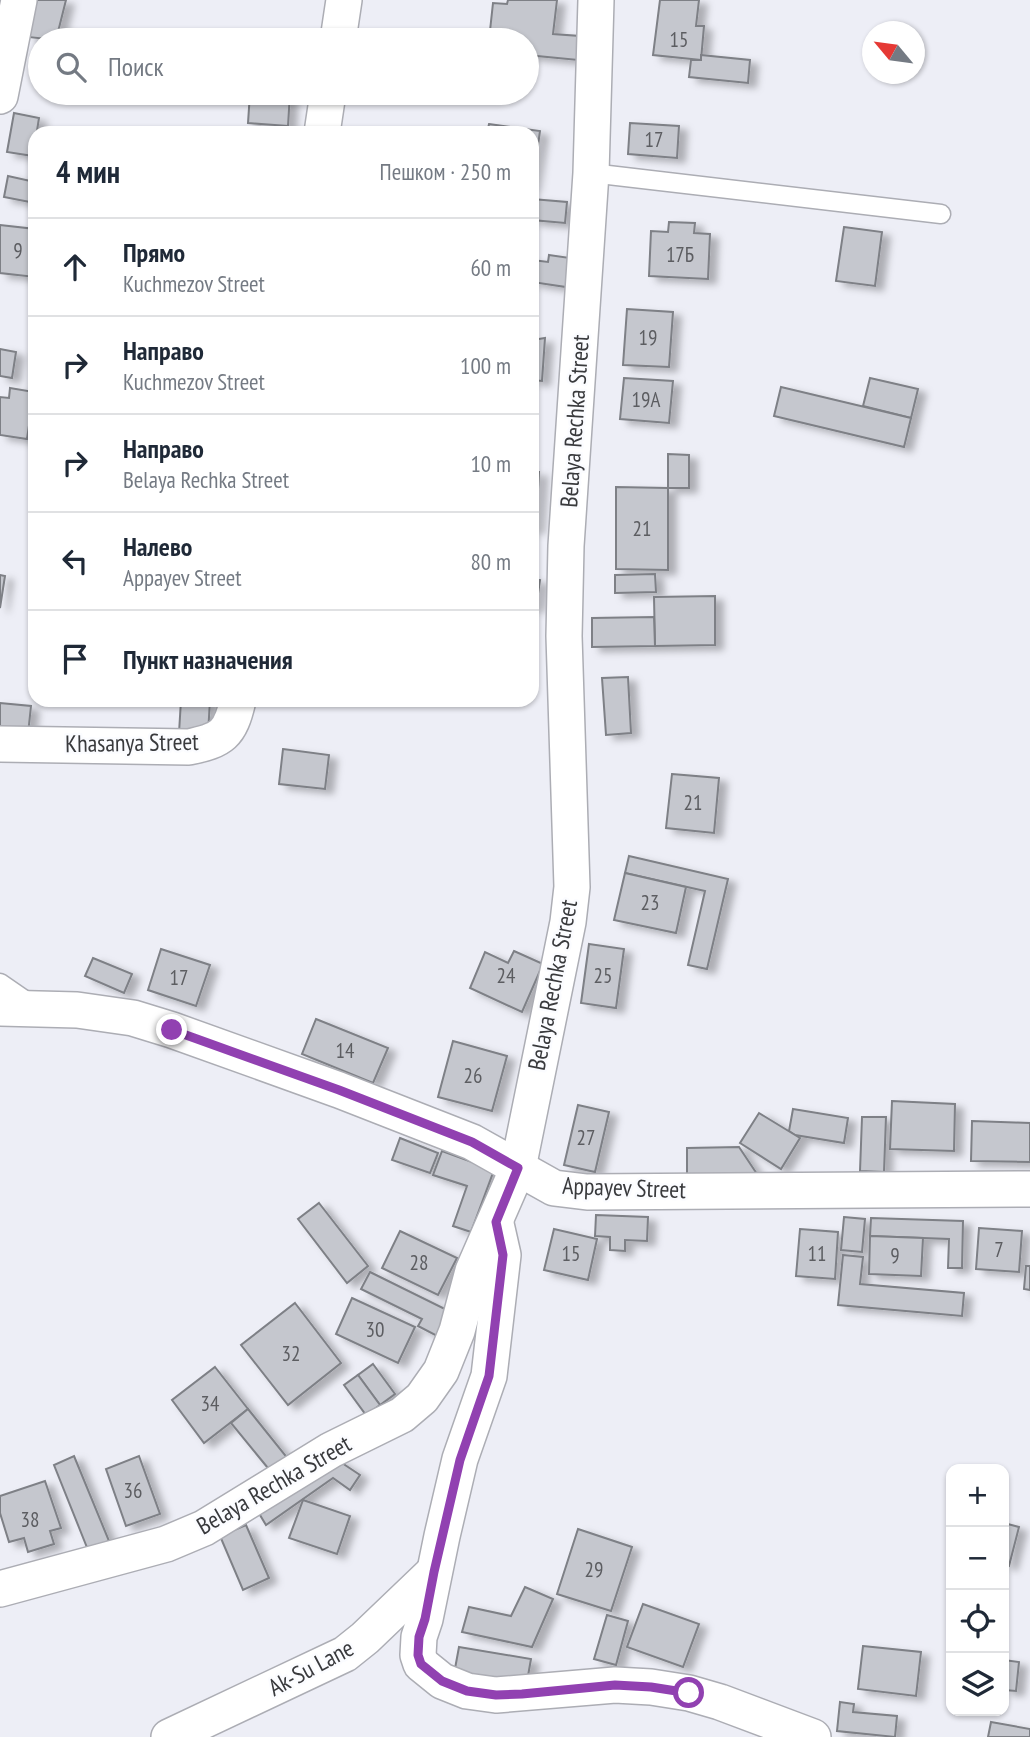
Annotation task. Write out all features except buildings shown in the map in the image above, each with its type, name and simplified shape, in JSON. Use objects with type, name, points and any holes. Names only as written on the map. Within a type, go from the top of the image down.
[{"type":"street","points":[[0,96],[19,0]]},
{"type":"street","points":[[340,28],[344,0]]},
{"type":"street","name":"Belaya Rechka Street","points":[[0,1590],[166,1544],[204,1528],[331,1450],[402,1415],[422,1398],[441,1371],[457,1331],[473,1271],[518,1168],[568,922],[572,887],[564,636],[566,546],[591,173],[596,0]]},
{"type":"street","points":[[323,126],[326,105]]},
{"type":"street","name":"Khasanya Street","points":[[0,744],[189,747],[216,740],[223,735],[235,707]]},
{"type":"street","name":"Appayev Street","points":[[0,1009],[77,1010],[133,1018],[172,1030],[339,1090],[472,1142],[554,1188],[587,1192],[1030,1189]]},
{"type":"street","points":[[496,1222],[503,1255],[489,1376],[460,1460],[419,1637],[418,1655],[421,1664],[442,1681],[467,1691],[496,1695],[605,1686],[651,1687],[689,1693],[813,1737]]},
{"type":"street","name":"Ak-Su Lane","points":[[169,1737],[345,1654],[365,1639],[434,1572]]},
{"type":"lane","points":[[591,173],[941,214]]},
{"type":"lane","points":[[0,983],[40,1010]]},
{"type":"route","points":[[172,1030],[339,1090],[472,1142],[518,1168],[496,1222],[503,1255],[489,1376],[460,1460],[442,1536],[419,1637],[418,1655],[421,1664],[442,1681],[467,1691],[496,1695],[615,1685],[689,1693]]}]
